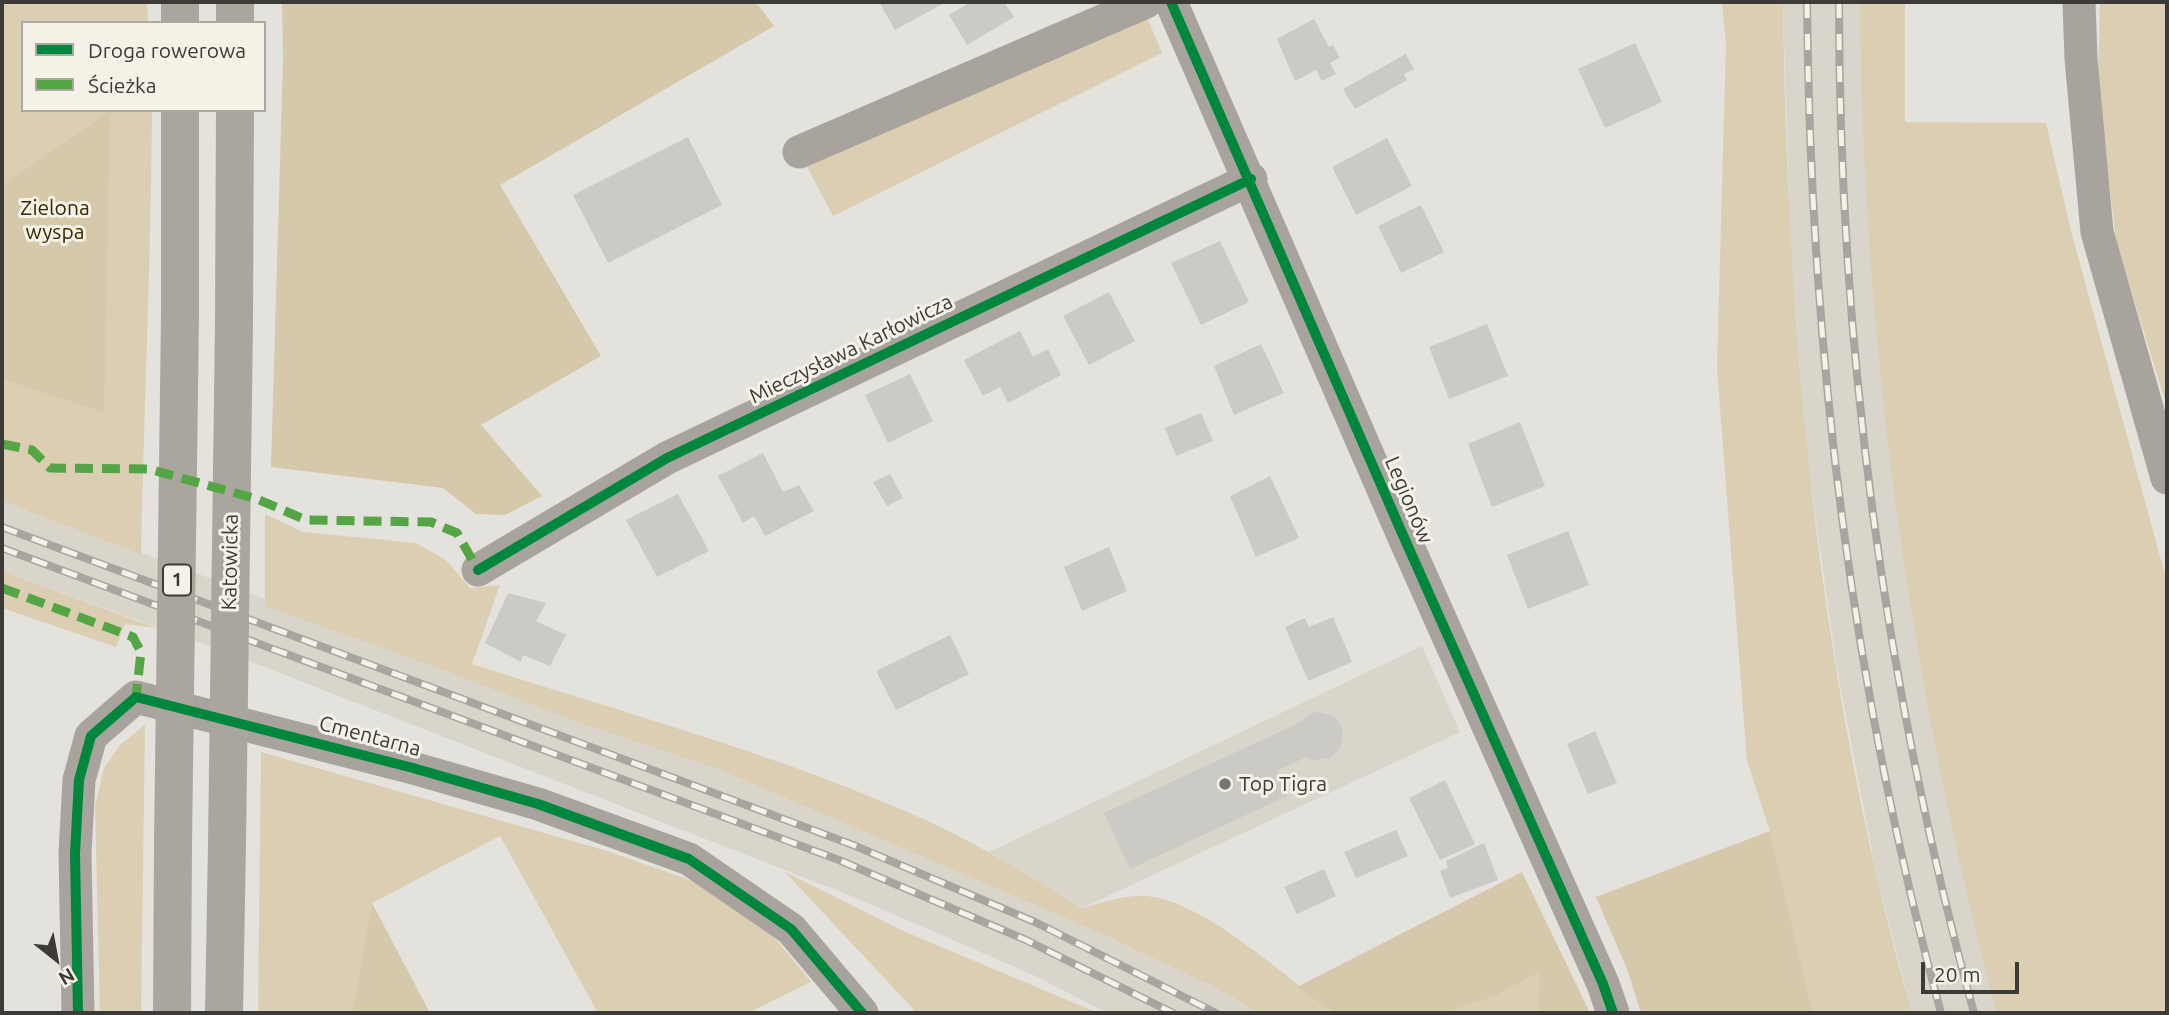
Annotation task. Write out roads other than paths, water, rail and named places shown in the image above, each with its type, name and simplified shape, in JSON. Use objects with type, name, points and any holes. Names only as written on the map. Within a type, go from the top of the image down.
[{"type":"main road","points":[[180,2],[180,21]]},
{"type":"main road","points":[[235,2],[235,21]]},
{"type":"main road","name":"1","points":[[172,1013],[180,112]]},
{"type":"main road","name":"Katowicka","points":[[224,1013],[235,112]]},
{"type":"street","points":[[799,152],[1146,2]]},
{"type":"street","name":"Legionów","points":[[1171,2],[1251,179],[1402,533],[1603,984],[1613,1013]]},
{"type":"street","points":[[2079,2],[2081,59],[2097,232],[2167,478]]},
{"type":"street","name":"Mieczysława Karłowicza","points":[[478,570],[667,458],[1251,179]]},
{"type":"street","name":"Cmentarna","points":[[78,1013],[75,853],[79,780],[91,736],[136,697],[414,768],[538,804],[689,859],[791,929],[862,1013]]},
{"type":"railway","points":[[1807,2],[1817,257],[1841,512],[1883,764],[1941,1013]]},
{"type":"railway","points":[[1839,2],[1847,257],[1873,512],[1892,639],[1915,764],[1942,889],[1974,1013]]},
{"type":"railway","points":[[2,527],[853,845],[1035,922],[1216,1013]]},
{"type":"railway","points":[[2,548],[839,860],[1026,940],[1173,1013]]},
{"type":"place","name":"Top Tigra","points":[[1225,784]]},
{"type":"park label","name":"Zielona wyspa","points":[[55,220]]}]
